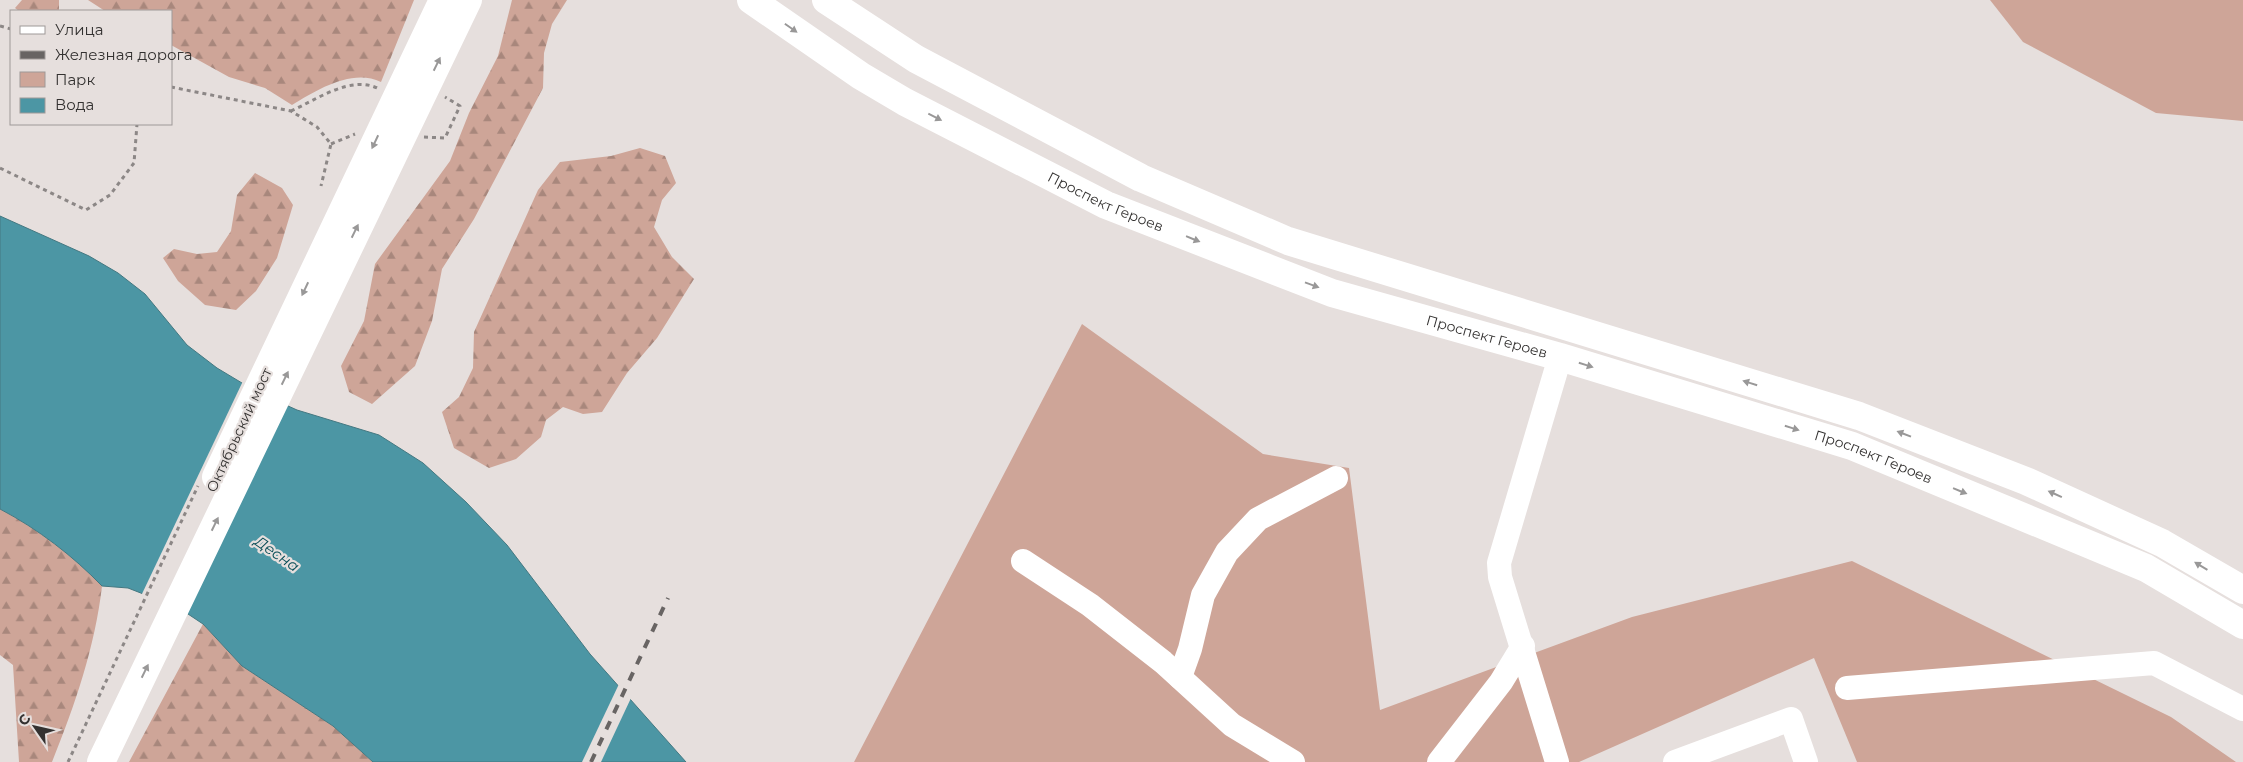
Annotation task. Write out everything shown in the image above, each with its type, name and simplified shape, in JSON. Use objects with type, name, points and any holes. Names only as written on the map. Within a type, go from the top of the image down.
[{"type":"main road","points":[[405,102],[443,0]]},
{"type":"main road","points":[[405,102],[468,0]]},
{"type":"main road","name":"Проспект Героев","points":[[751,0],[861,76],[905,102],[1106,205],[1332,293],[1560,357],[1852,446],[2146,568],[2243,625]]},
{"type":"main road","points":[[826,0],[916,59],[1141,178],[1288,241],[1859,416],[2026,481],[2162,542],[2243,590]]},
{"type":"main road","name":"Октябрьский мост","points":[[82,762],[405,102]]},
{"type":"main road","name":"Октябрьский мост","points":[[101,762],[405,102]]},
{"type":"street","points":[[1556,759],[1523,646],[1500,577],[1499,563],[1560,357]]},
{"type":"street","points":[[1180,677],[1190,649],[1203,595],[1228,552],[1258,519],[1336,478]]},
{"type":"street","points":[[1023,561],[1090,605],[1180,677],[1232,725],[1293,762]]},
{"type":"street","points":[[1438,762],[1501,682],[1523,646]]},
{"type":"street","points":[[1848,688],[2154,663],[2243,709]]},
{"type":"street","points":[[1675,762],[1791,719],[1806,762]]},
{"type":"path","points":[[291,111],[342,87],[370,84]]},
{"type":"path","points":[[172,87],[291,111],[317,127],[331,144],[321,186]]},
{"type":"path","points":[[440,95],[460,106]]},
{"type":"path","points":[[0,168],[86,210],[110,195],[134,163],[137,125]]},
{"type":"green space","points":[[22,0],[59,0],[59,10],[18,10],[15,8]]},
{"type":"green space","points":[[88,0],[414,0],[381,82],[370,78],[347,79],[324,87],[292,105],[265,88],[229,77],[172,46],[172,10],[103,10]]},
{"type":"green space","points":[[512,0],[567,0],[552,24],[544,53],[543,88],[474,219],[442,269],[432,321],[415,366],[372,404],[349,392],[341,366],[364,321],[375,264],[450,161],[469,113],[498,56]]},
{"type":"green space","points":[[1990,0],[2243,0],[2243,121],[2156,113],[2023,42]]},
{"type":"green space","points":[[640,148],[665,156],[676,183],[662,200],[654,227],[672,257],[694,279],[657,338],[627,373],[602,412],[583,414],[563,407],[546,420],[541,437],[516,459],[489,468],[454,448],[442,412],[459,397],[473,368],[474,332],[538,190],[560,162],[611,156]]},
{"type":"green space","points":[[255,173],[282,188],[293,205],[277,258],[256,291],[236,310],[205,305],[178,281],[163,258],[174,249],[197,254],[217,252],[231,231],[237,195]]},
{"type":"green space","points":[[1082,324],[1263,454],[1349,468],[1380,710],[1632,617],[1852,561],[2171,717],[2236,762],[1857,762],[1814,658],[1579,762],[854,762]]},
{"type":"green space","points":[[0,509],[28,525],[54,544],[102,586],[99,609],[83,676],[52,762],[19,762],[13,665],[0,655]]},
{"type":"green space","points":[[203,624],[242,666],[333,726],[373,762],[129,762]]},
{"type":"water","name":"Десна","points":[[0,216],[89,256],[118,273],[145,294],[187,345],[217,368],[257,392],[297,410],[379,435],[423,463],[466,502],[507,545],[590,654],[686,762],[373,762],[333,726],[242,666],[203,624],[179,608],[128,588],[102,586],[54,544],[28,525],[0,509]]},
{"type":"pier","points":[[243,381],[258,389],[178,610],[141,596]]},
{"type":"pier","points":[[619,684],[631,698],[601,762],[582,762]]},
{"type":"railway","points":[[591,762],[668,598]]}]
